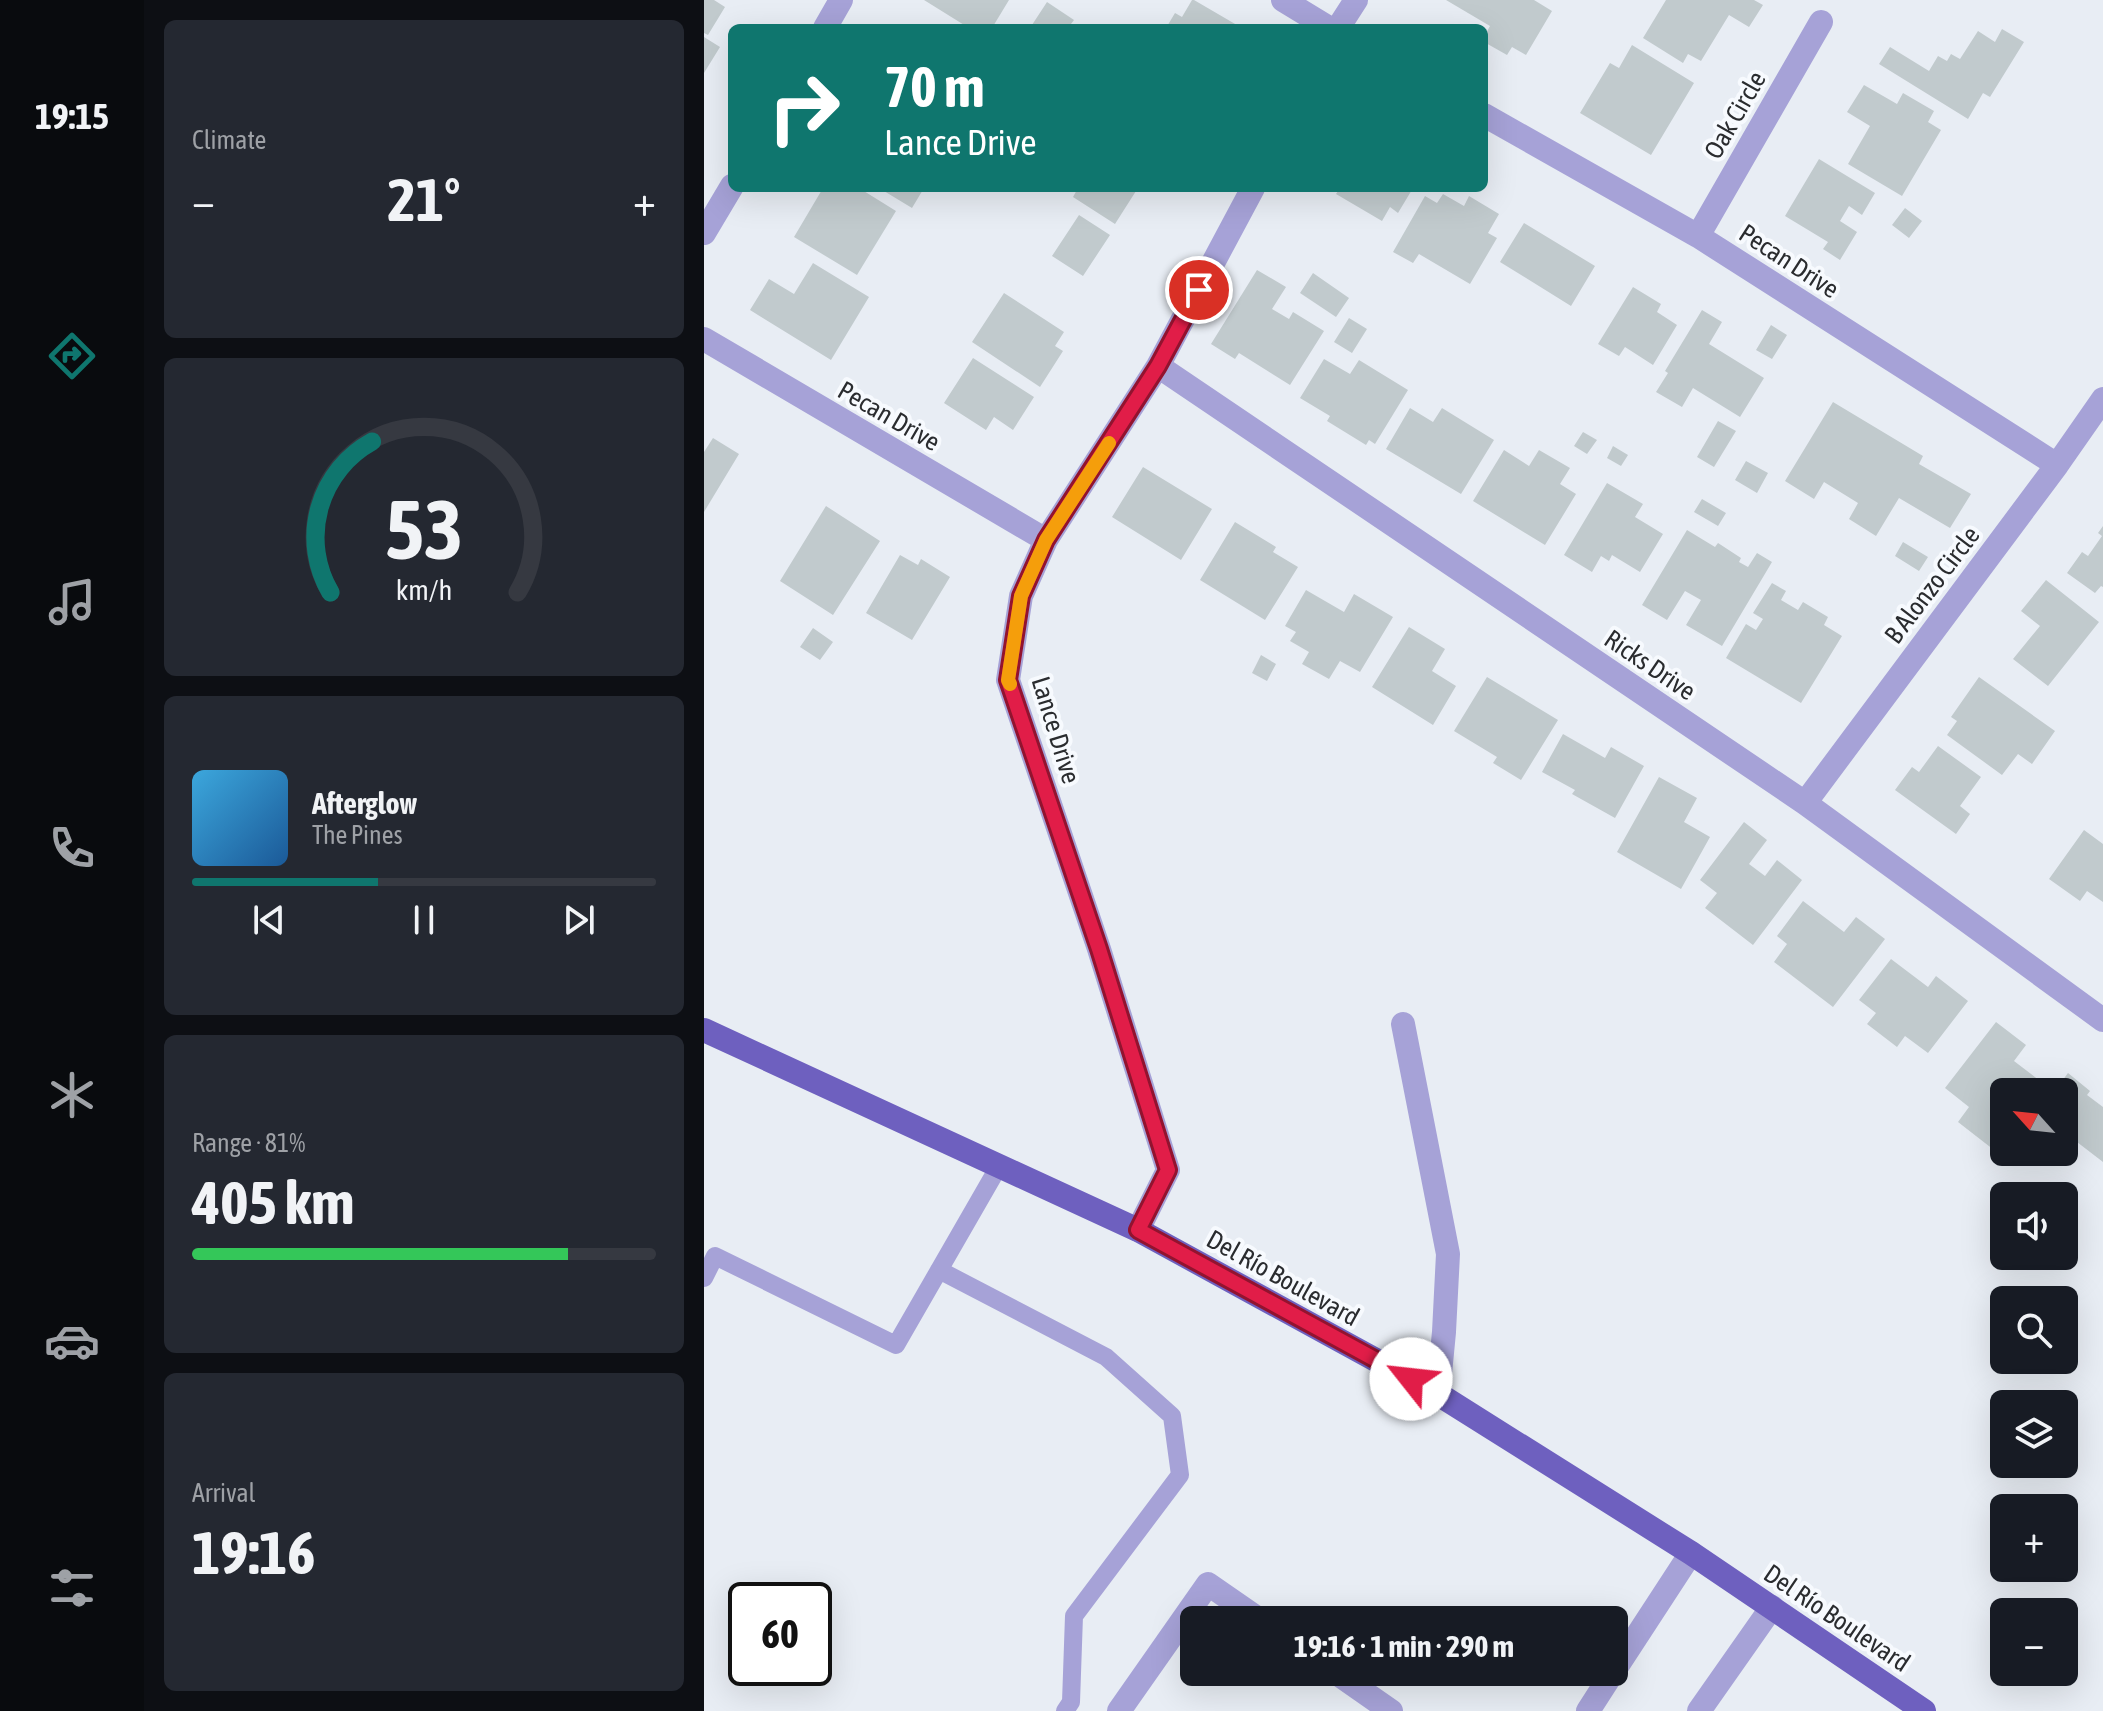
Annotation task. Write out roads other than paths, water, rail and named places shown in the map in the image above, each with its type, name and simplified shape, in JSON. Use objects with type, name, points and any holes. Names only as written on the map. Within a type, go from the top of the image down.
[{"type":"main road","name":"Del Río Boulevard","points":[[704,1030],[1138,1230],[1438,1394],[1691,1553],[1924,1711]]},
{"type":"street","points":[[827,24],[841,0]]},
{"type":"street","points":[[1283,0],[1322,24]]},
{"type":"street","points":[[1341,24],[1356,0]]},
{"type":"street","name":"Oak Circle","points":[[1698,236],[1821,22]]},
{"type":"street","name":"Pecan Drive","points":[[1488,117],[1698,236],[2057,465]]},
{"type":"street","points":[[704,233],[728,192]]},
{"type":"street","name":"Lance Drive","points":[[1138,1230],[1168,1170],[1099,949],[1008,680],[1021,596],[1046,540],[1158,366],[1251,192]]},
{"type":"street","name":"Pecan Drive","points":[[704,339],[1046,540]]},
{"type":"street","name":"Ricks Drive","points":[[1158,366],[1805,803],[2103,1020]]},
{"type":"street","name":"B Alonzo Circle","points":[[1805,803],[2103,399]]},
{"type":"street","points":[[1403,1024],[1448,1254],[1438,1394]]},
{"type":"street","points":[[1628,1650],[1691,1553]]},
{"type":"street","points":[[1193,1606],[1208,1584],[1240,1606]]},
{"type":"street","points":[[1699,1711],[1772,1607]]},
{"type":"street","points":[[1119,1711],[1180,1624]]},
{"type":"street","points":[[1355,1686],[1391,1711]]},
{"type":"street","points":[[1588,1711],[1605,1686]]},
{"type":"lane","points":[[704,1278],[715,1256],[896,1345],[999,1166]]},
{"type":"lane","points":[[939,1270],[1106,1357],[1172,1416],[1180,1475],[1074,1616],[1071,1702],[1065,1711]]}]
